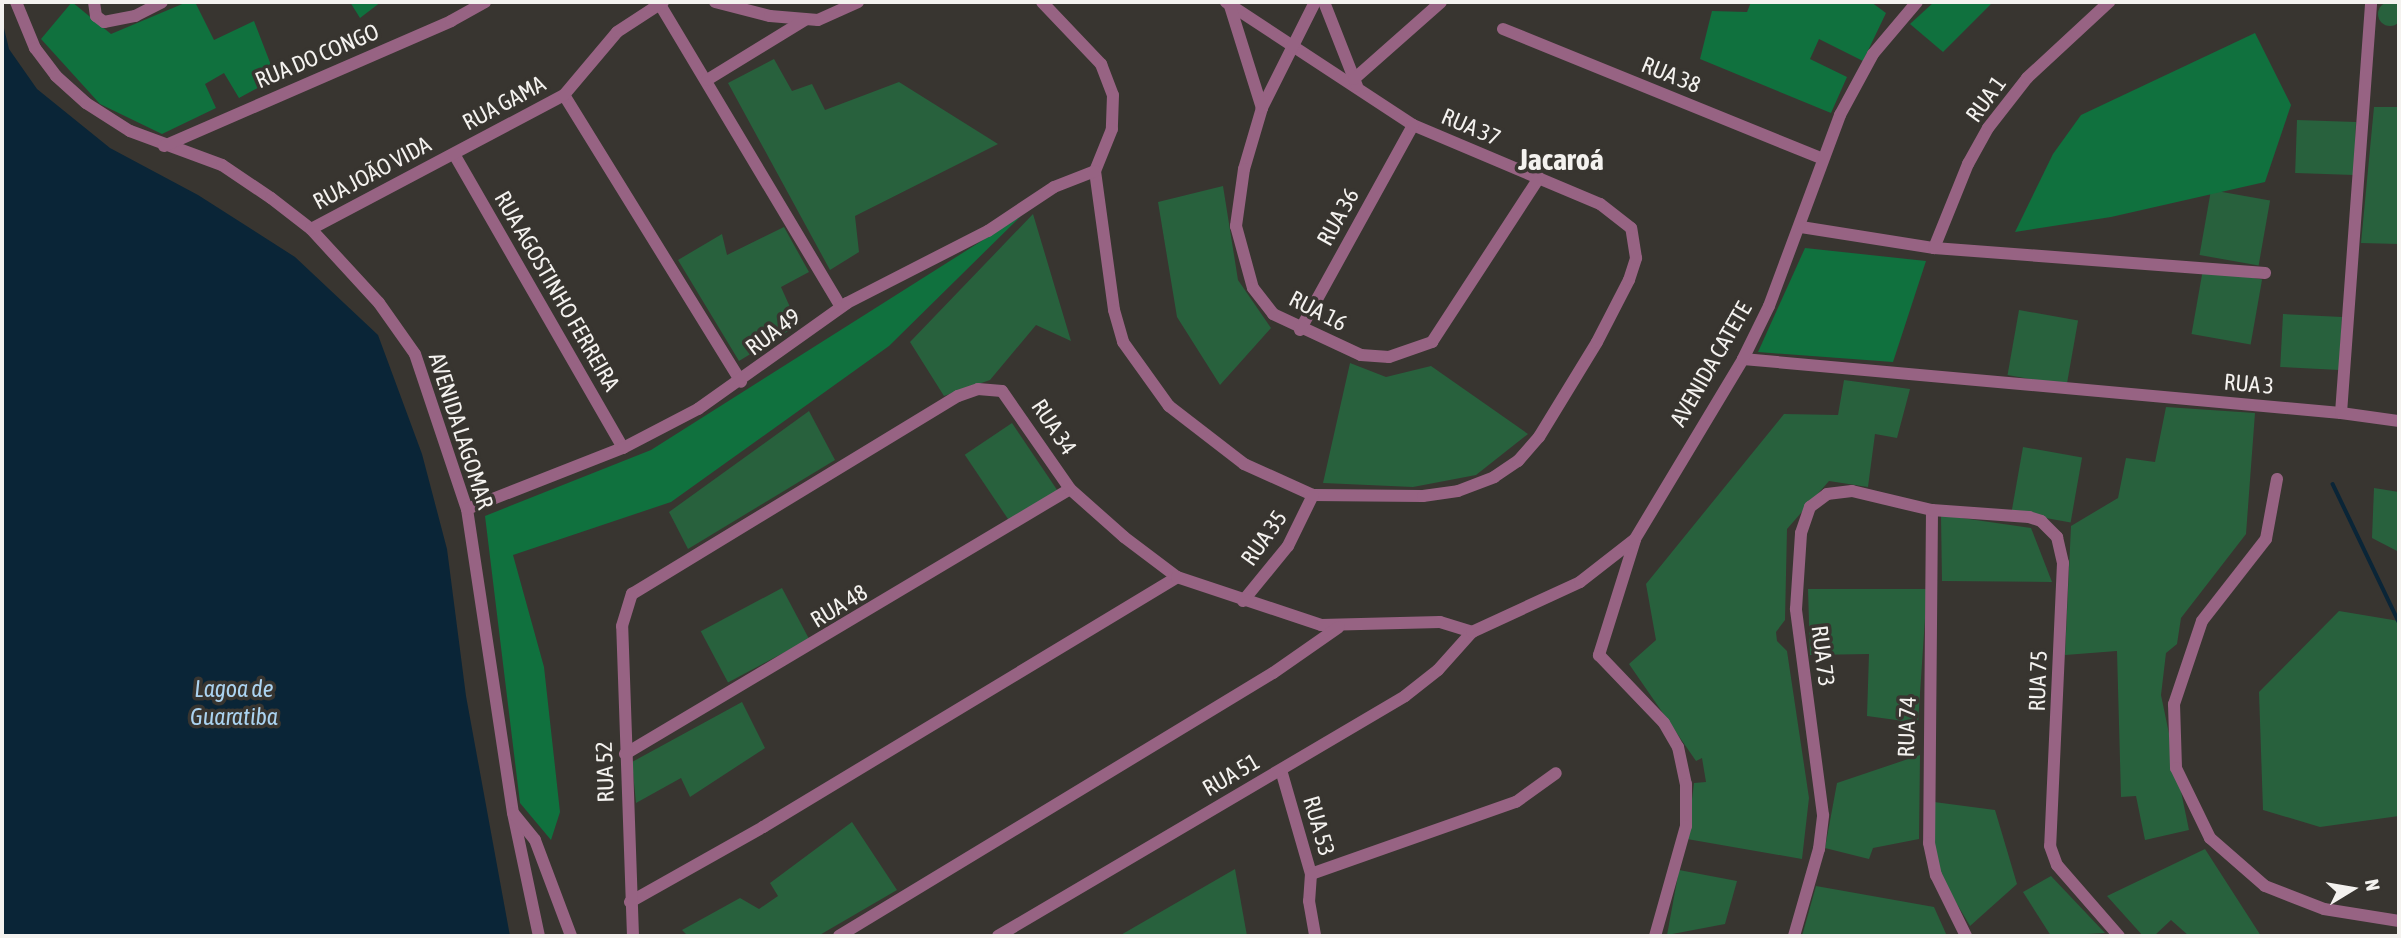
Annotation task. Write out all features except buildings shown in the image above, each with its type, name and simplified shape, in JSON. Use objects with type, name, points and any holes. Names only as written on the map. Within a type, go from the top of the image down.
[{"type":"street","name":"AVENIDA LAGOMAR","points":[[16,2],[35,48],[56,76],[86,103],[164,146],[222,165],[311,229],[379,303],[415,354],[467,509],[513,813],[538,936]]},
{"type":"street","points":[[94,2],[96,16],[104,22],[118,22],[162,2]]},
{"type":"street","name":"RUA DO CONGO","points":[[164,146],[451,21],[485,2]]},
{"type":"street","points":[[715,2],[770,16],[807,19],[839,14],[858,2]]},
{"type":"street","points":[[1042,2],[1101,64],[1113,95],[1112,130],[1095,171],[1114,310],[1123,342],[1169,406],[1195,428],[1244,464],[1313,495]]},
{"type":"street","name":"RUA 16","points":[[1315,2],[1296,45],[1262,108],[1244,169],[1236,226],[1253,288],[1273,314],[1300,330],[1360,355],[1399,355],[1432,342],[1539,178]]},
{"type":"street","points":[[1324,2],[1357,85],[1441,2]]},
{"type":"street","name":"AVENIDA CATETE","points":[[1472,632],[1580,582],[1635,539],[1743,359],[1801,227],[1840,115],[1873,54],[1917,2]]},
{"type":"street","name":"RUA 1","points":[[1934,248],[1968,164],[1989,128],[2027,78],[2109,2]]},
{"type":"street","points":[[2341,413],[2371,2]]},
{"type":"street","points":[[661,3],[841,307]]},
{"type":"street","name":"RUA GAMA","points":[[454,154],[564,95],[617,32],[661,3]]},
{"type":"street","points":[[1228,4],[1262,108]]},
{"type":"street","name":"RUA 37","points":[[1228,4],[1296,45],[1413,125],[1613,210],[1625,220],[1636,240],[1629,280],[1602,332],[1539,437],[1518,461],[1494,477],[1458,491],[1369,498],[1313,495]]},
{"type":"street","points":[[707,80],[807,19]]},
{"type":"street","name":"RUA 38","points":[[1503,29],[1823,159]]},
{"type":"street","points":[[564,95],[741,382]]},
{"type":"street","name":"RUA 36","points":[[1300,330],[1413,125]]},
{"type":"street","name":"RUA JOÃO VIDA","points":[[311,229],[454,154]]},
{"type":"street","name":"RUA AGOSTINHO FERREIRA","points":[[454,154],[623,448]]},
{"type":"street","name":"RUA 49","points":[[467,509],[623,448],[741,382],[841,307],[988,231],[1054,187],[1095,171]]},
{"type":"street","points":[[1801,227],[1934,248],[2265,273]]},
{"type":"street","name":"RUA 3","points":[[1743,359],[2341,413],[2399,421]]},
{"type":"street","name":"RUA 34","points":[[625,607],[646,582],[958,396],[978,389],[1002,391],[1070,489],[1124,537],[1177,577],[1299,620],[1339,626],[1440,622],[1472,632]]},
{"type":"street","points":[[2277,479],[2266,539],[2202,621],[2174,704],[2176,768],[2194,813],[2224,854],[2266,886],[2324,909],[2399,921]]},
{"type":"street","name":"RUA 48","points":[[625,754],[1070,489]]},
{"type":"street","name":"RUA 73","points":[[1794,936],[1819,849],[1823,816],[1796,609],[1801,533],[1810,507],[1827,495],[1852,491],[1932,510]]},
{"type":"street","name":"RUA 35","points":[[1243,601],[1287,546],[1313,495]]},
{"type":"street","name":"RUA 74","points":[[1932,510],[1929,843],[1936,875],[1966,936]]},
{"type":"street","name":"RUA 75","points":[[1932,510],[2041,521],[2062,546],[2050,846],[2064,873],[2119,936]]},
{"type":"street","points":[[1635,539],[1599,655],[1664,723],[1678,747],[1686,784],[1686,826],[1656,936]]},
{"type":"street","points":[[631,902],[763,827],[1177,577]]},
{"type":"street","name":"RUA 52","points":[[625,607],[625,754],[633,936]]},
{"type":"street","points":[[839,936],[1273,673],[1339,626]]},
{"type":"street","name":"RUA 51","points":[[998,936],[1405,696],[1438,670],[1472,632]]},
{"type":"street","name":"RUA 53","points":[[1281,770],[1311,874],[1308,901],[1315,936]]},
{"type":"street","points":[[1311,874],[1516,802],[1556,773]]},
{"type":"street","points":[[513,813],[535,840],[571,936]]},
{"type":"green space","points":[[72,2],[111,34],[187,2],[195,2],[214,40],[254,21],[276,78],[239,98],[224,73],[205,84],[216,108],[162,134],[100,104],[41,39]]},
{"type":"green space","points":[[350,2],[381,2],[360,18]]},
{"type":"green space","points":[[1751,2],[1871,2],[1886,13],[1863,61],[1819,39],[1810,59],[1847,77],[1831,113],[1700,59],[1712,11],[1747,12]]},
{"type":"green space","points":[[1934,2],[1993,2],[1943,52],[1910,24]]},
{"type":"green space","points":[[2390,2],[2399,5],[2402,14],[2399,23],[2390,26],[2381,23],[2378,14],[2381,5]]},
{"type":"green space","points":[[2255,33],[2291,105],[2265,182],[2111,217],[2015,232],[2053,154],[2081,115]]},
{"type":"green space","points":[[774,59],[792,91],[812,84],[825,110],[899,82],[998,144],[855,216],[859,252],[830,270],[728,83]]},
{"type":"green space","points":[[2374,107],[2399,107],[2399,244],[2361,243]]},
{"type":"green space","points":[[2297,120],[2356,122],[2354,175],[2295,173]]},
{"type":"green space","points":[[1223,186],[1238,280],[1271,328],[1220,385],[1177,317],[1158,202]]},
{"type":"green space","points":[[2211,190],[2270,200],[2259,265],[2200,255]]},
{"type":"green space","points":[[1033,214],[1071,341],[1036,325],[990,380],[944,396],[910,342]]},
{"type":"green space","points":[[1021,216],[889,346],[671,502],[513,555],[544,667],[560,812],[551,840],[520,803],[485,516],[651,450]]},
{"type":"green space","points":[[784,227],[809,272],[781,287],[798,325],[739,361],[678,260],[722,234],[727,255]]},
{"type":"green space","points":[[1805,248],[1926,261],[1893,362],[1758,352]]},
{"type":"green space","points":[[2203,269],[2262,279],[2251,344],[2192,334]]},
{"type":"green space","points":[[2019,310],[2078,320],[2067,385],[2008,375]]},
{"type":"green space","points":[[2283,314],[2342,317],[2339,370],[2280,367]]},
{"type":"green space","points":[[1350,363],[1386,377],[1431,366],[1528,434],[1476,475],[1413,487],[1323,483]]},
{"type":"green space","points":[[1844,380],[1910,389],[1897,438],[1875,434],[1868,487],[1829,481],[1787,529],[1785,620],[1776,632],[1777,641],[1787,651],[1809,798],[1802,859],[1687,839],[1694,783],[1706,782],[1702,758],[1696,761],[1629,664],[1656,640],[1646,584],[1784,414],[1838,415]]},
{"type":"green space","points":[[2166,407],[2255,413],[2246,534],[2181,618],[2177,644],[2166,653],[2161,695],[2189,830],[2145,840],[2136,796],[2121,797],[2117,651],[2065,655],[2071,526],[2118,498],[2126,458],[2155,462]]},
{"type":"green space","points":[[809,411],[835,460],[688,549],[669,512]]},
{"type":"green space","points":[[1012,423],[1057,490],[1010,522],[965,455]]},
{"type":"green space","points":[[2023,447],[2082,457],[2071,522],[2012,512]]},
{"type":"green space","points":[[2374,488],[2399,492],[2399,552],[2372,538]]},
{"type":"green space","points":[[1941,515],[2031,528],[2052,582],[1942,581]]},
{"type":"green space","points":[[782,588],[809,639],[728,682],[701,631]]},
{"type":"green space","points":[[1808,589],[1927,589],[1918,723],[1867,716],[1869,654],[1810,655]]},
{"type":"green space","points":[[2339,611],[2399,621],[2399,816],[2320,827],[2263,810],[2259,692]]},
{"type":"green space","points":[[742,702],[765,748],[690,797],[681,778],[636,803],[632,762]]},
{"type":"green space","points":[[1920,755],[1919,839],[1873,848],[1869,859],[1825,848],[1837,783]]},
{"type":"green space","points":[[1934,802],[1995,810],[2017,884],[1970,926],[1935,867]]},
{"type":"green space","points":[[852,822],[897,890],[818,936],[688,936],[682,930],[740,898],[759,909],[778,896],[770,883]]},
{"type":"green space","points":[[2205,849],[2261,936],[2189,936],[2171,920],[2154,936],[2143,936],[2107,896]]},
{"type":"green space","points":[[1235,869],[1247,936],[1119,936]]},
{"type":"green space","points":[[1679,870],[1737,881],[1725,924],[1667,935]]},
{"type":"green space","points":[[2051,876],[2105,933],[2051,936],[2023,892]]},
{"type":"green space","points":[[1816,886],[1934,907],[1947,936],[1802,936]]},
{"type":"water","name":"Lagoa de Guaratiba","points":[[2,20],[9,49],[37,89],[110,148],[198,195],[295,257],[378,335],[422,454],[447,549],[466,696],[510,936],[2,936]]},
{"type":"waterway","points":[[2333,484],[2399,622]]},
{"type":"district","name":"Jacaroá","points":[[1561,159]]}]
